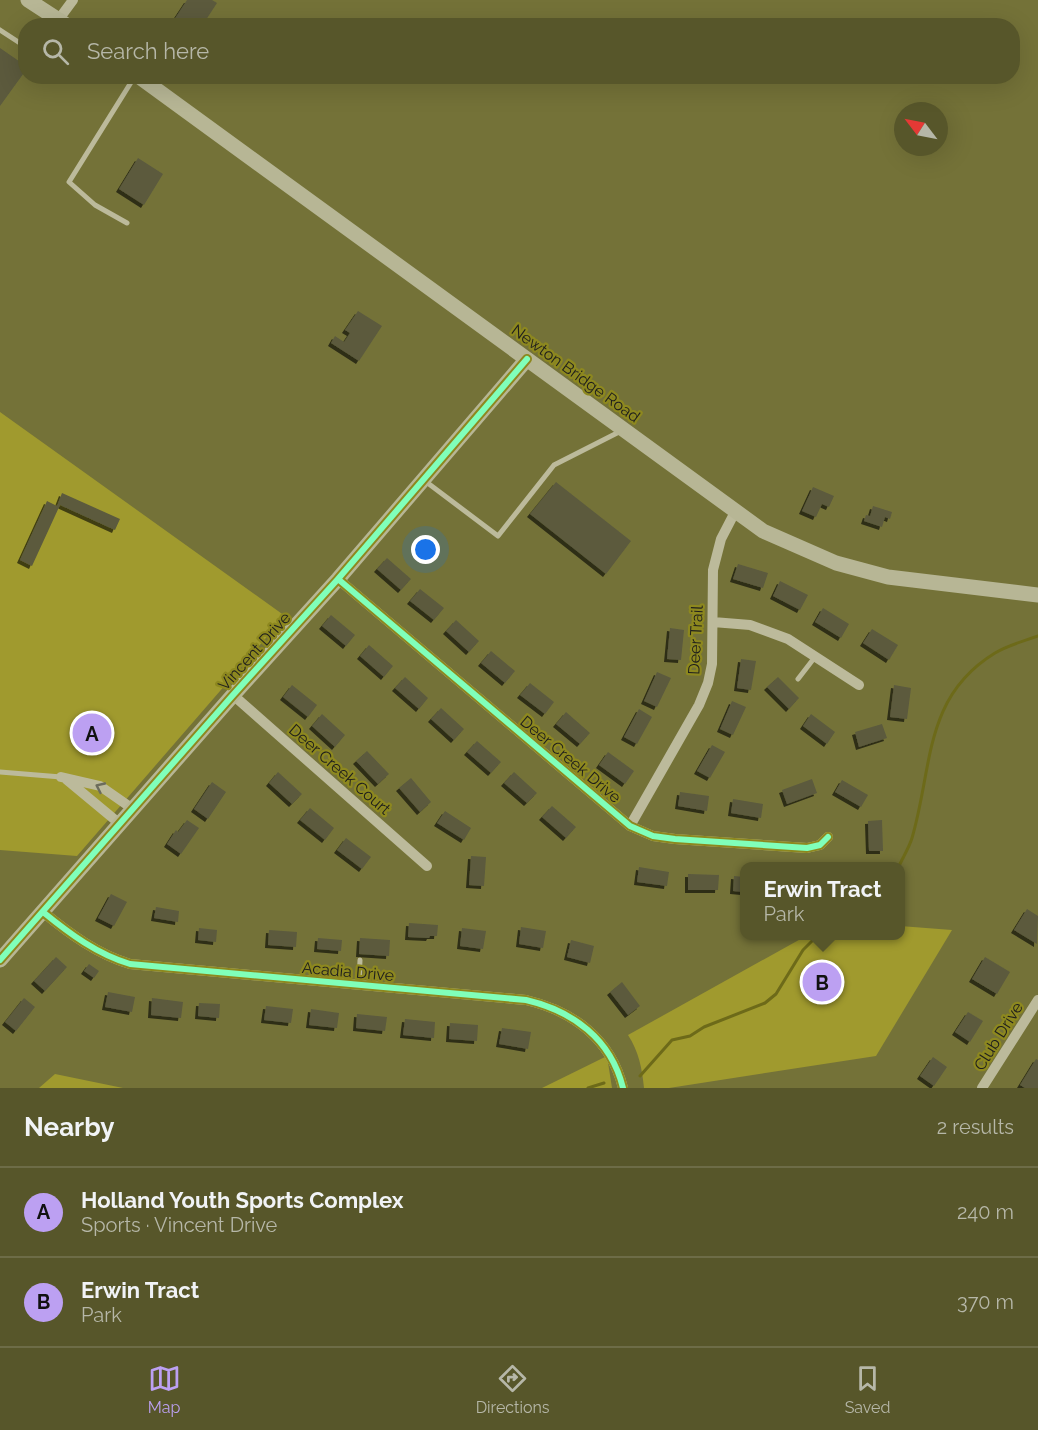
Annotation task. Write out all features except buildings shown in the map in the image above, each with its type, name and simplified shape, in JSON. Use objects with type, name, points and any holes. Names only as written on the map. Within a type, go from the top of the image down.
[{"type":"main road","points":[[28,0],[57,18]]},
{"type":"main road","name":"Newton Bridge Road","points":[[147,84],[763,531],[836,563],[888,577],[1038,595]]},
{"type":"main road","name":"Vincent Drive","points":[[0,960],[232,695],[338,579],[527,359]]},
{"type":"street","points":[[66,18],[73,0]]},
{"type":"street","name":"Deer Trail","points":[[630,826],[699,705],[708,683],[712,664],[713,570],[721,539],[735,512]]},
{"type":"street","name":"Deer Creek Drive","points":[[338,579],[630,826],[653,837],[675,840],[807,848],[820,845],[828,837]]},
{"type":"street","points":[[713,622],[750,625],[788,639],[859,685]]},
{"type":"street","name":"Deer Creek Court","points":[[232,695],[427,866]]},
{"type":"street","points":[[61,777],[100,786],[133,809]]},
{"type":"street","points":[[61,777],[74,784],[120,824]]},
{"type":"street","name":"Acadia Drive","points":[[43,912],[102,954],[130,964],[526,1000],[556,1008],[583,1025],[598,1040],[612,1058],[623,1088]]},
{"type":"street","name":"Club Drive","points":[[982,1088],[1038,1000]]},
{"type":"lane","points":[[0,30],[18,42]]},
{"type":"lane","points":[[127,223],[95,206],[69,182],[131,84]]},
{"type":"lane","points":[[423,480],[498,536],[554,465],[624,429]]},
{"type":"lane","points":[[798,679],[815,657]]},
{"type":"lane","points":[[0,772],[61,777]]},
{"type":"lane","points":[[359,985],[360,960]]},
{"type":"shaded area","points":[[0,412],[285,616],[77,856],[0,850]]},
{"type":"shaded area","points":[[905,926],[952,930],[876,1056],[669,1088],[644,1088],[639,1060],[628,1035],[799,940],[905,940]]},
{"type":"shaded area","points":[[607,1056],[612,1088],[542,1088]]},
{"type":"shaded area","points":[[55,1074],[123,1088],[39,1088]]},
{"type":"waterway","points":[[901,862],[912,838],[919,811],[934,735],[955,690],[972,671],[995,653],[1038,636]]},
{"type":"waterway","points":[[640,1076],[672,1040],[690,1036],[704,1027],[765,1003],[776,994],[803,950],[813,940]]},
{"type":"waterway","points":[[588,1088],[604,1083]]},
{"type":"cycle path","points":[[0,960],[338,579],[527,359]]},
{"type":"cycle path","points":[[338,579],[630,826],[653,836],[675,839],[807,848],[820,845],[828,837]]},
{"type":"cycle path","points":[[43,912],[84,942],[106,955],[130,964],[526,1000],[543,1005],[574,1020],[588,1030],[609,1055],[623,1088]]},
{"type":"place","name":"Holland Youth Sports Complex","points":[[92,733]]},
{"type":"place","name":"Erwin Tract","points":[[822,982]]}]
